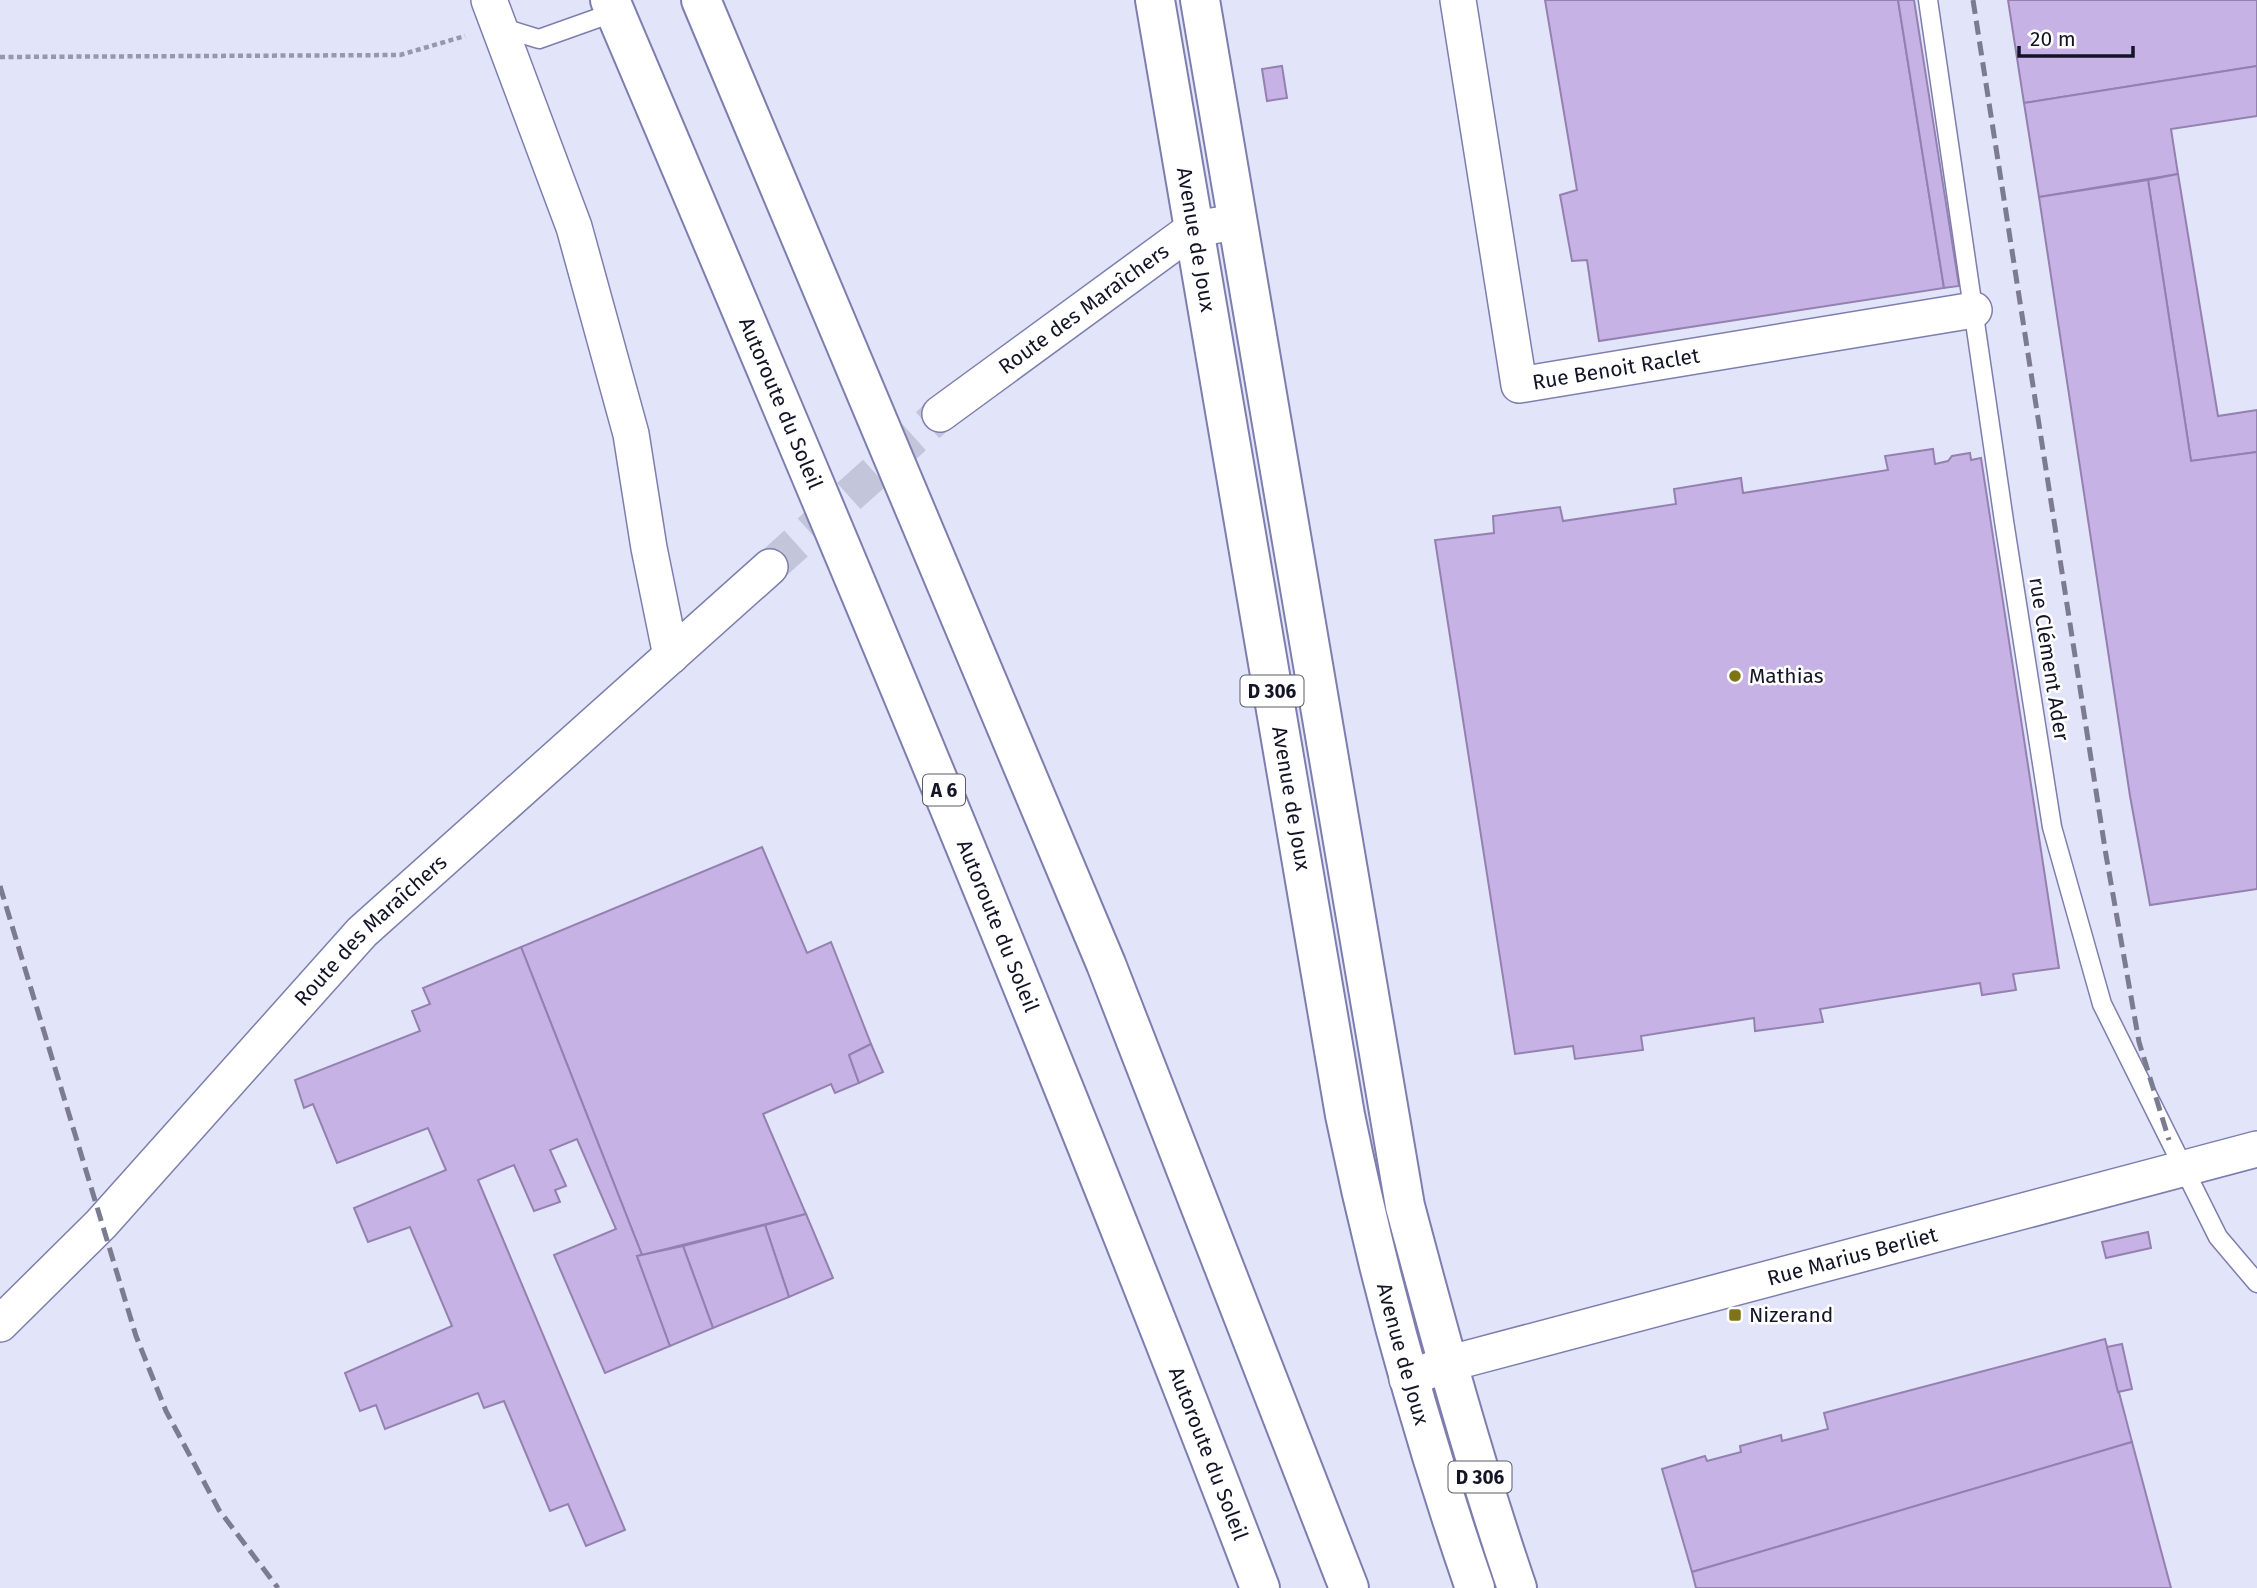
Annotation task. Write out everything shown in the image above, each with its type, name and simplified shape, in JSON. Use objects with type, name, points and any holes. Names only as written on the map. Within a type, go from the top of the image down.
[{"type":"main road","points":[[701,0],[1106,964],[1349,1588]]},
{"type":"main road","name":"Avenue de Joux","points":[[1155,0],[1345,1115],[1366,1216],[1407,1379],[1475,1588]]},
{"type":"main road","name":"Avenue de Joux","points":[[1200,0],[1405,1206],[1489,1508],[1517,1588]]},
{"type":"main road","name":"Autoroute du Soleil","points":[[613,6],[931,757],[1142,1280],[1260,1588]]},
{"type":"main road","points":[[1279,729],[1322,723]]},
{"type":"street","name":"Rue Benoit Raclet","points":[[1458,0],[1520,385],[1973,310]]},
{"type":"street","points":[[494,13],[574,227],[628,421],[671,656]]},
{"type":"street","name":"Route des Maraîchers","points":[[940,414],[1193,229],[1237,222]]},
{"type":"street","name":"Route des Maraîchers","points":[[0,1324],[102,1224],[362,932],[771,567]]},
{"type":"street","name":"Rue Marius Berliet","points":[[1407,1379],[1447,1364],[2257,1149]]},
{"type":"lane","name":"rue Clément Ader","points":[[1928,0],[2052,827],[2102,1004],[2218,1237],[2257,1283]]},
{"type":"lane","points":[[494,13],[539,39],[613,6]]},
{"type":"path","points":[[0,57],[400,55],[494,13]]},
{"type":"building","points":[[1545,0],[1898,0],[1944,288],[1599,341],[1587,260],[1572,261],[1560,195],[1577,190]]},
{"type":"building","points":[[1898,0],[1914,0],[1959,286],[1944,288]]},
{"type":"building","points":[[2008,0],[2257,0],[2257,66],[2024,103]]},
{"type":"building","points":[[1282,66],[1287,98],[1267,101],[1262,69]]},
{"type":"building","points":[[2257,66],[2257,116],[2171,129],[2178,174],[2039,197],[2024,103]]},
{"type":"building","points":[[2178,174],[2218,416],[2257,410],[2257,452],[2191,461],[2148,180]]},
{"type":"building","points":[[2148,180],[2191,461],[2257,452],[2257,889],[2150,905],[2130,796],[2039,197]]},
{"type":"building","name":"Mathias","points":[[1933,449],[1935,464],[1948,461],[1952,456],[1970,453],[1971,460],[1981,458],[2059,968],[2013,974],[2016,990],[1982,995],[1980,983],[1820,1009],[1823,1022],[1755,1031],[1754,1018],[1641,1036],[1643,1050],[1575,1059],[1573,1046],[1515,1054],[1435,540],[1494,533],[1493,516],[1560,507],[1563,521],[1676,504],[1674,489],[1741,478],[1743,493],[1888,470],[1885,456]]},
{"type":"building","points":[[762,847],[807,953],[831,942],[871,1044],[849,1055],[859,1083],[835,1093],[831,1084],[763,1114],[806,1214],[642,1255],[521,947]]},
{"type":"building","points":[[521,947],[642,1255],[637,1256],[670,1346],[605,1373],[554,1255],[616,1229],[577,1139],[550,1150],[566,1186],[555,1190],[560,1202],[534,1211],[514,1165],[478,1180],[625,1530],[586,1546],[568,1504],[550,1511],[504,1401],[484,1408],[478,1393],[385,1429],[376,1405],[360,1411],[345,1373],[452,1326],[410,1227],[368,1242],[354,1208],[446,1170],[428,1128],[337,1163],[313,1104],[304,1108],[295,1080],[420,1031],[412,1011],[430,1004],[423,988]]},
{"type":"building","points":[[871,1044],[883,1072],[859,1083],[849,1055]]},
{"type":"building","points":[[806,1214],[833,1278],[789,1297],[765,1225]]},
{"type":"building","points":[[765,1225],[789,1297],[713,1328],[683,1246]]},
{"type":"building","points":[[2148,1232],[2151,1248],[2106,1258],[2102,1242]]},
{"type":"building","points":[[683,1246],[713,1328],[670,1346],[637,1256]]},
{"type":"building","points":[[2105,1339],[2132,1442],[1692,1572],[1662,1469],[1705,1456],[1707,1461],[1741,1452],[1740,1446],[1781,1435],[1782,1441],[1828,1429],[1824,1413]]},
{"type":"building","points":[[2122,1344],[2132,1389],[2118,1392],[2107,1347]]},
{"type":"building","points":[[2132,1442],[2171,1588],[1696,1588],[1692,1572]]},
{"type":"tunnel","points":[[770,567],[940,414]]},
{"type":"railway","points":[[1973,0],[2106,855],[2139,1042],[2169,1140]]},
{"type":"railway","points":[[0,886],[136,1336],[166,1411],[219,1510],[278,1588]]},
{"type":"place","name":"Mathias","points":[[1735,676]]},
{"type":"place","name":"Nizerand","points":[[1735,1315]]}]
